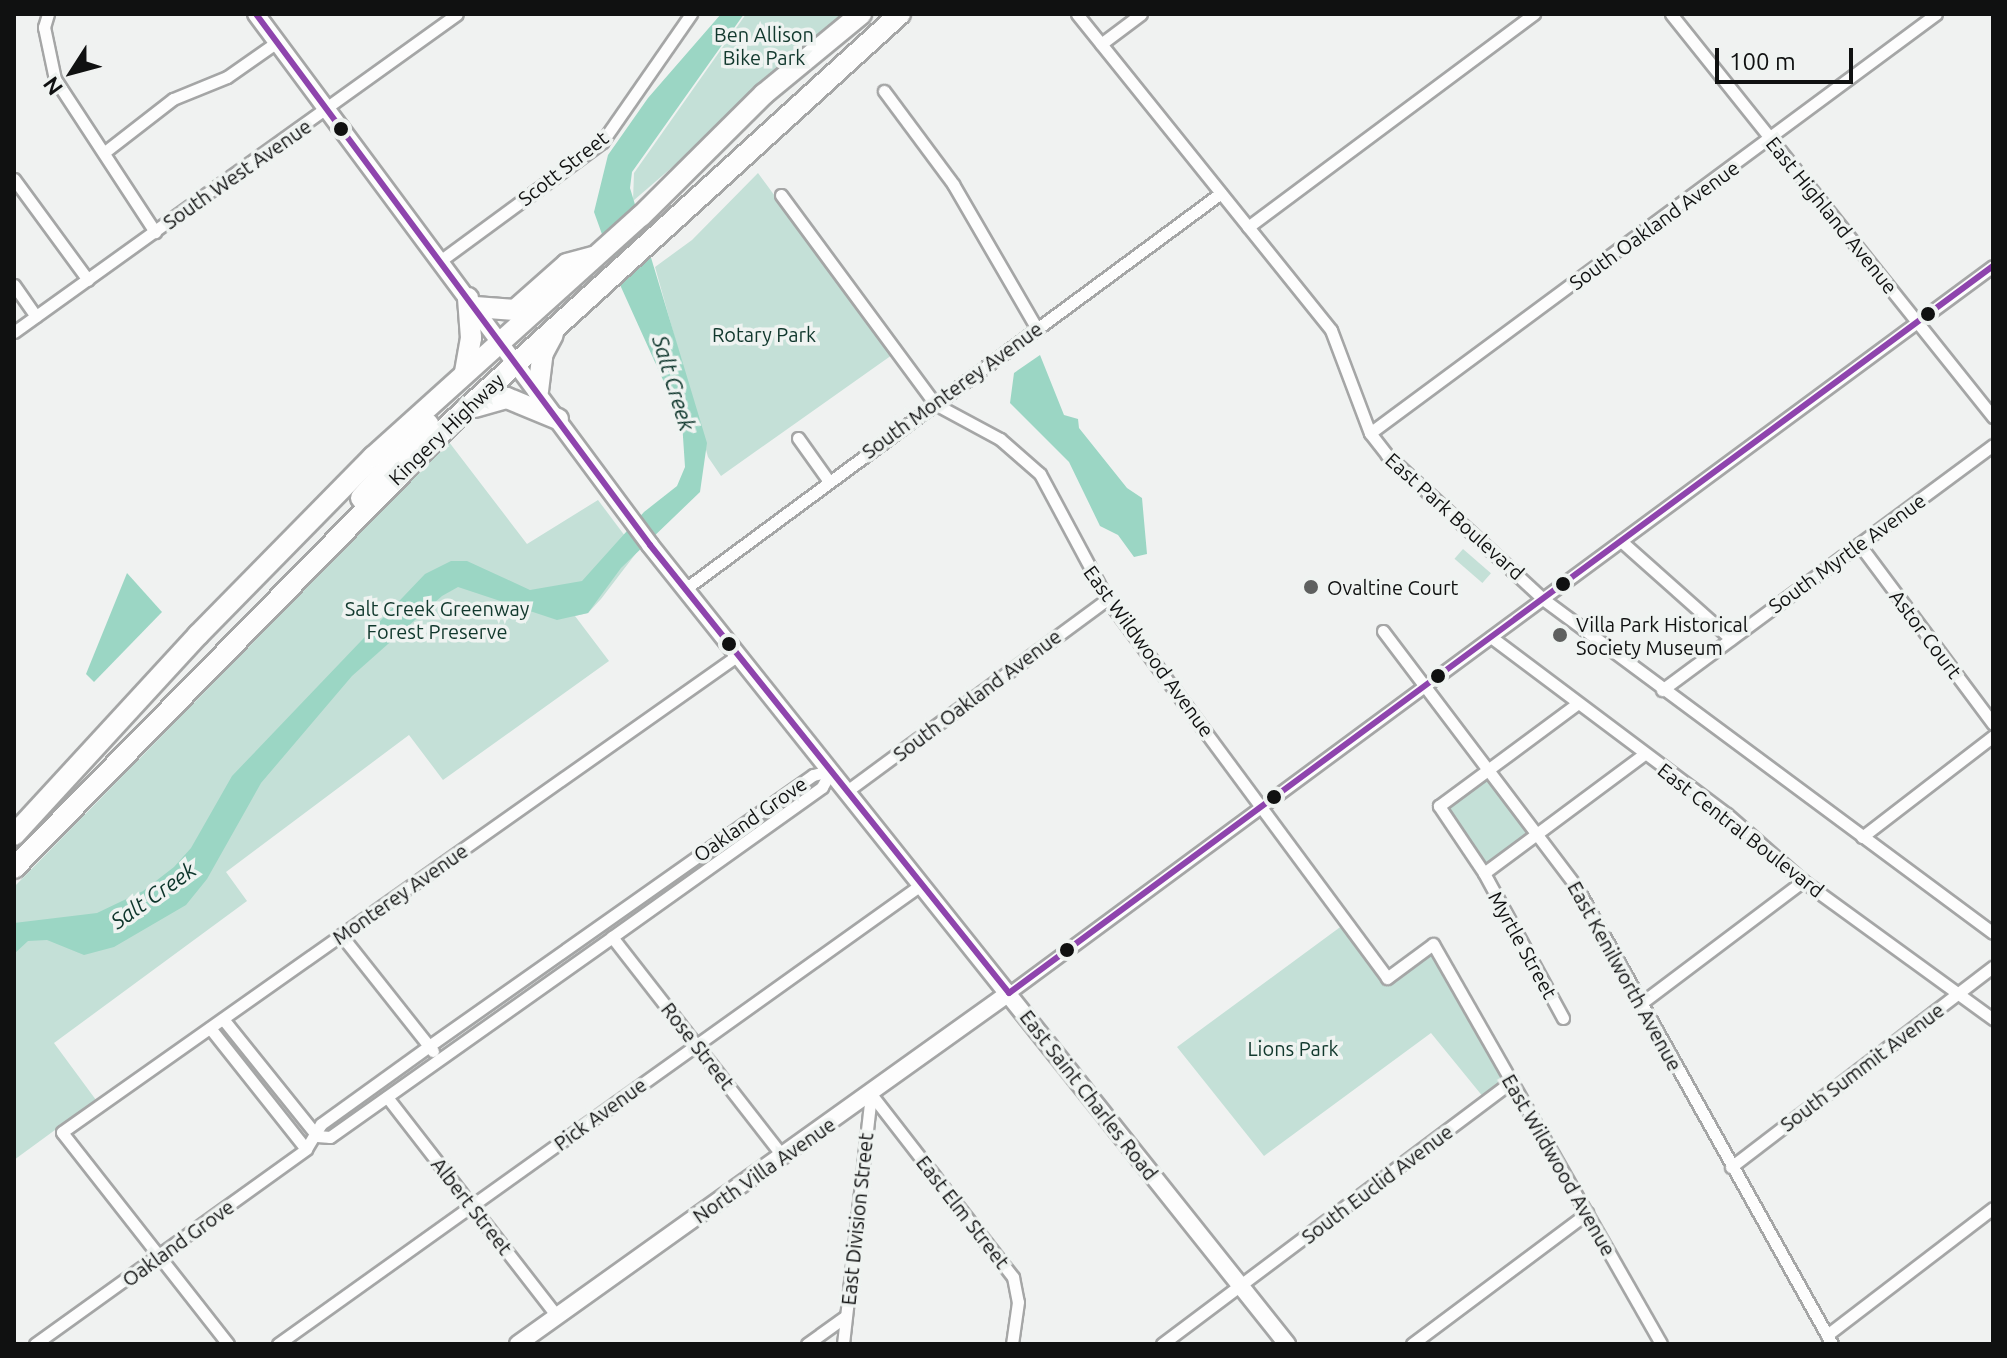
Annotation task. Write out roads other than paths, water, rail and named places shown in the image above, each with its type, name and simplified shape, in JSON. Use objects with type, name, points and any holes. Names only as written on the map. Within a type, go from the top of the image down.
[{"type":"highway","name":"Kingery Highway","points":[[14,835],[313,517],[465,372],[503,343],[641,216],[764,94],[861,14]]},
{"type":"highway","name":"Kingery Highway","points":[[14,868],[328,544],[461,414],[649,239],[900,14]]},
{"type":"highway","points":[[465,372],[471,338],[472,302],[515,310],[567,264],[600,254]]},
{"type":"highway","points":[[538,391],[543,353],[561,321]]},
{"type":"highway","points":[[328,544],[390,461],[494,363],[503,343]]},
{"type":"highway","points":[[461,414],[507,398],[558,419]]},
{"type":"highway","points":[[14,824],[71,773]]},
{"type":"main road","name":"East Saint Charles Road","points":[[256,14],[503,343],[621,508],[1287,1344]]},
{"type":"main road","name":"North Villa Avenue","points":[[518,1344],[539,1338],[557,1316],[1009,993]]},
{"type":"street","points":[[48,14],[44,27],[55,79],[106,151],[155,232]]},
{"type":"street","name":"South West Avenue","points":[[14,332],[457,14]]},
{"type":"street","name":"Scott Street","points":[[440,261],[602,142],[691,14]]},
{"type":"street","name":"East Park Boulevard","points":[[1077,14],[1331,330],[1370,433],[1397,465],[1543,599],[1993,933]]},
{"type":"street","points":[[1101,44],[1141,14]]},
{"type":"street","points":[[1248,227],[1534,14]]},
{"type":"street","name":"East Highland Avenue","points":[[1671,14],[1993,417]]},
{"type":"street","name":"South Oakland Avenue","points":[[1370,433],[1936,14]]},
{"type":"street","points":[[106,151],[173,99],[227,77],[277,42]]},
{"type":"street","points":[[884,91],[953,184],[1037,329]]},
{"type":"street","points":[[14,179],[88,280]]},
{"type":"street","name":"South Monterey Avenue","points":[[685,589],[828,480],[1221,193]]},
{"type":"street","name":"East Wildwood Avenue","points":[[781,195],[935,404],[1000,439],[1040,474],[1107,599],[1387,978],[1433,944],[1661,1344]]},
{"type":"street","points":[[1009,993],[1993,266]]},
{"type":"street","points":[[14,285],[36,316]]},
{"type":"street","points":[[798,438],[828,480]]},
{"type":"street","name":"South Myrtle Avenue","points":[[1662,690],[1993,445]]},
{"type":"street","points":[[1621,541],[1731,639]]},
{"type":"street","name":"Astor Court","points":[[1859,544],[1993,724]]},
{"type":"street","name":"South Oakland Avenue","points":[[847,791],[1107,599]]},
{"type":"street","name":"East Kenilworth Avenue","points":[[1383,631],[1427,685],[1576,886],[1829,1339]]},
{"type":"street","name":"East Central Boulevard","points":[[1491,637],[1727,814],[1803,881],[1993,1019]]},
{"type":"street","name":"Monterey Avenue","points":[[159,1257],[62,1132],[738,655]]},
{"type":"street","points":[[1490,769],[1577,704]]},
{"type":"street","points":[[1862,837],[1993,736]]},
{"type":"street","points":[[1484,873],[1644,754]]},
{"type":"street","name":"Myrtle Street","points":[[1490,769],[1439,806],[1484,873],[1563,1018]]},
{"type":"street","name":"Oakland Grove","points":[[317,1136],[330,1137],[387,1097],[822,787],[831,771]]},
{"type":"street","name":"Oakland Grove","points":[[35,1344],[306,1149],[317,1136],[321,1124],[429,1046],[813,775],[831,771]]},
{"type":"street","points":[[1640,1004],[1803,881]]},
{"type":"street","name":"Pick Avenue","points":[[278,1344],[922,884]]},
{"type":"street","points":[[341,935],[440,1059]]},
{"type":"street","name":"Rose Street","points":[[612,937],[783,1157]]},
{"type":"street","name":"South Summit Avenue","points":[[1731,1167],[1993,967]]},
{"type":"street","points":[[223,1019],[317,1136]]},
{"type":"street","points":[[210,1028],[306,1149]]},
{"type":"street","name":"South Euclid Avenue","points":[[1162,1344],[1512,1081]]},
{"type":"street","name":"East Division Street","points":[[843,1344],[871,1094]]},
{"type":"street","name":"East Elm Street","points":[[871,1094],[1013,1277],[1018,1302],[1012,1344]]},
{"type":"street","name":"Albert Street","points":[[387,1097],[557,1316]]},
{"type":"street","points":[[1829,1339],[1993,1208]]},
{"type":"street","points":[[1412,1344],[1587,1213]]},
{"type":"street","points":[[159,1257],[228,1344]]},
{"type":"street","points":[[807,1344],[846,1316]]},
{"type":"water","name":"Salt Creek","points":[[721,14],[744,14],[632,172],[630,188],[707,443],[700,492],[621,568],[588,613],[557,620],[458,587],[442,596],[352,676],[261,783],[207,879],[186,905],[114,947],[84,955],[47,940],[28,941],[14,954],[14,923],[97,913],[143,891],[174,867],[191,848],[232,776],[425,574],[451,561],[467,561],[530,590],[582,581],[644,512],[677,486],[685,467],[682,422],[621,287],[594,212],[608,155],[648,98]]},
{"type":"water","points":[[1040,355],[1064,415],[1078,419],[1079,428],[1127,488],[1142,498],[1147,554],[1134,557],[1118,535],[1100,526],[1069,462],[1010,403],[1014,373]]},
{"type":"water","points":[[127,573],[162,612],[94,682],[86,674]]},
{"type":"place","name":"Ovaltine Court","points":[[1311,587]]},
{"type":"place","name":"Villa Park Historical Society Museum","points":[[1560,635]]},
{"type":"park label","name":"Ben Allison Bike Park","points":[[764,46]]},
{"type":"park label","name":"Rotary Park","points":[[764,334]]},
{"type":"park label","name":"Salt Creek Greenway Forest Preserve","points":[[437,620]]},
{"type":"park label","name":"Lions Park","points":[[1293,1048]]}]
